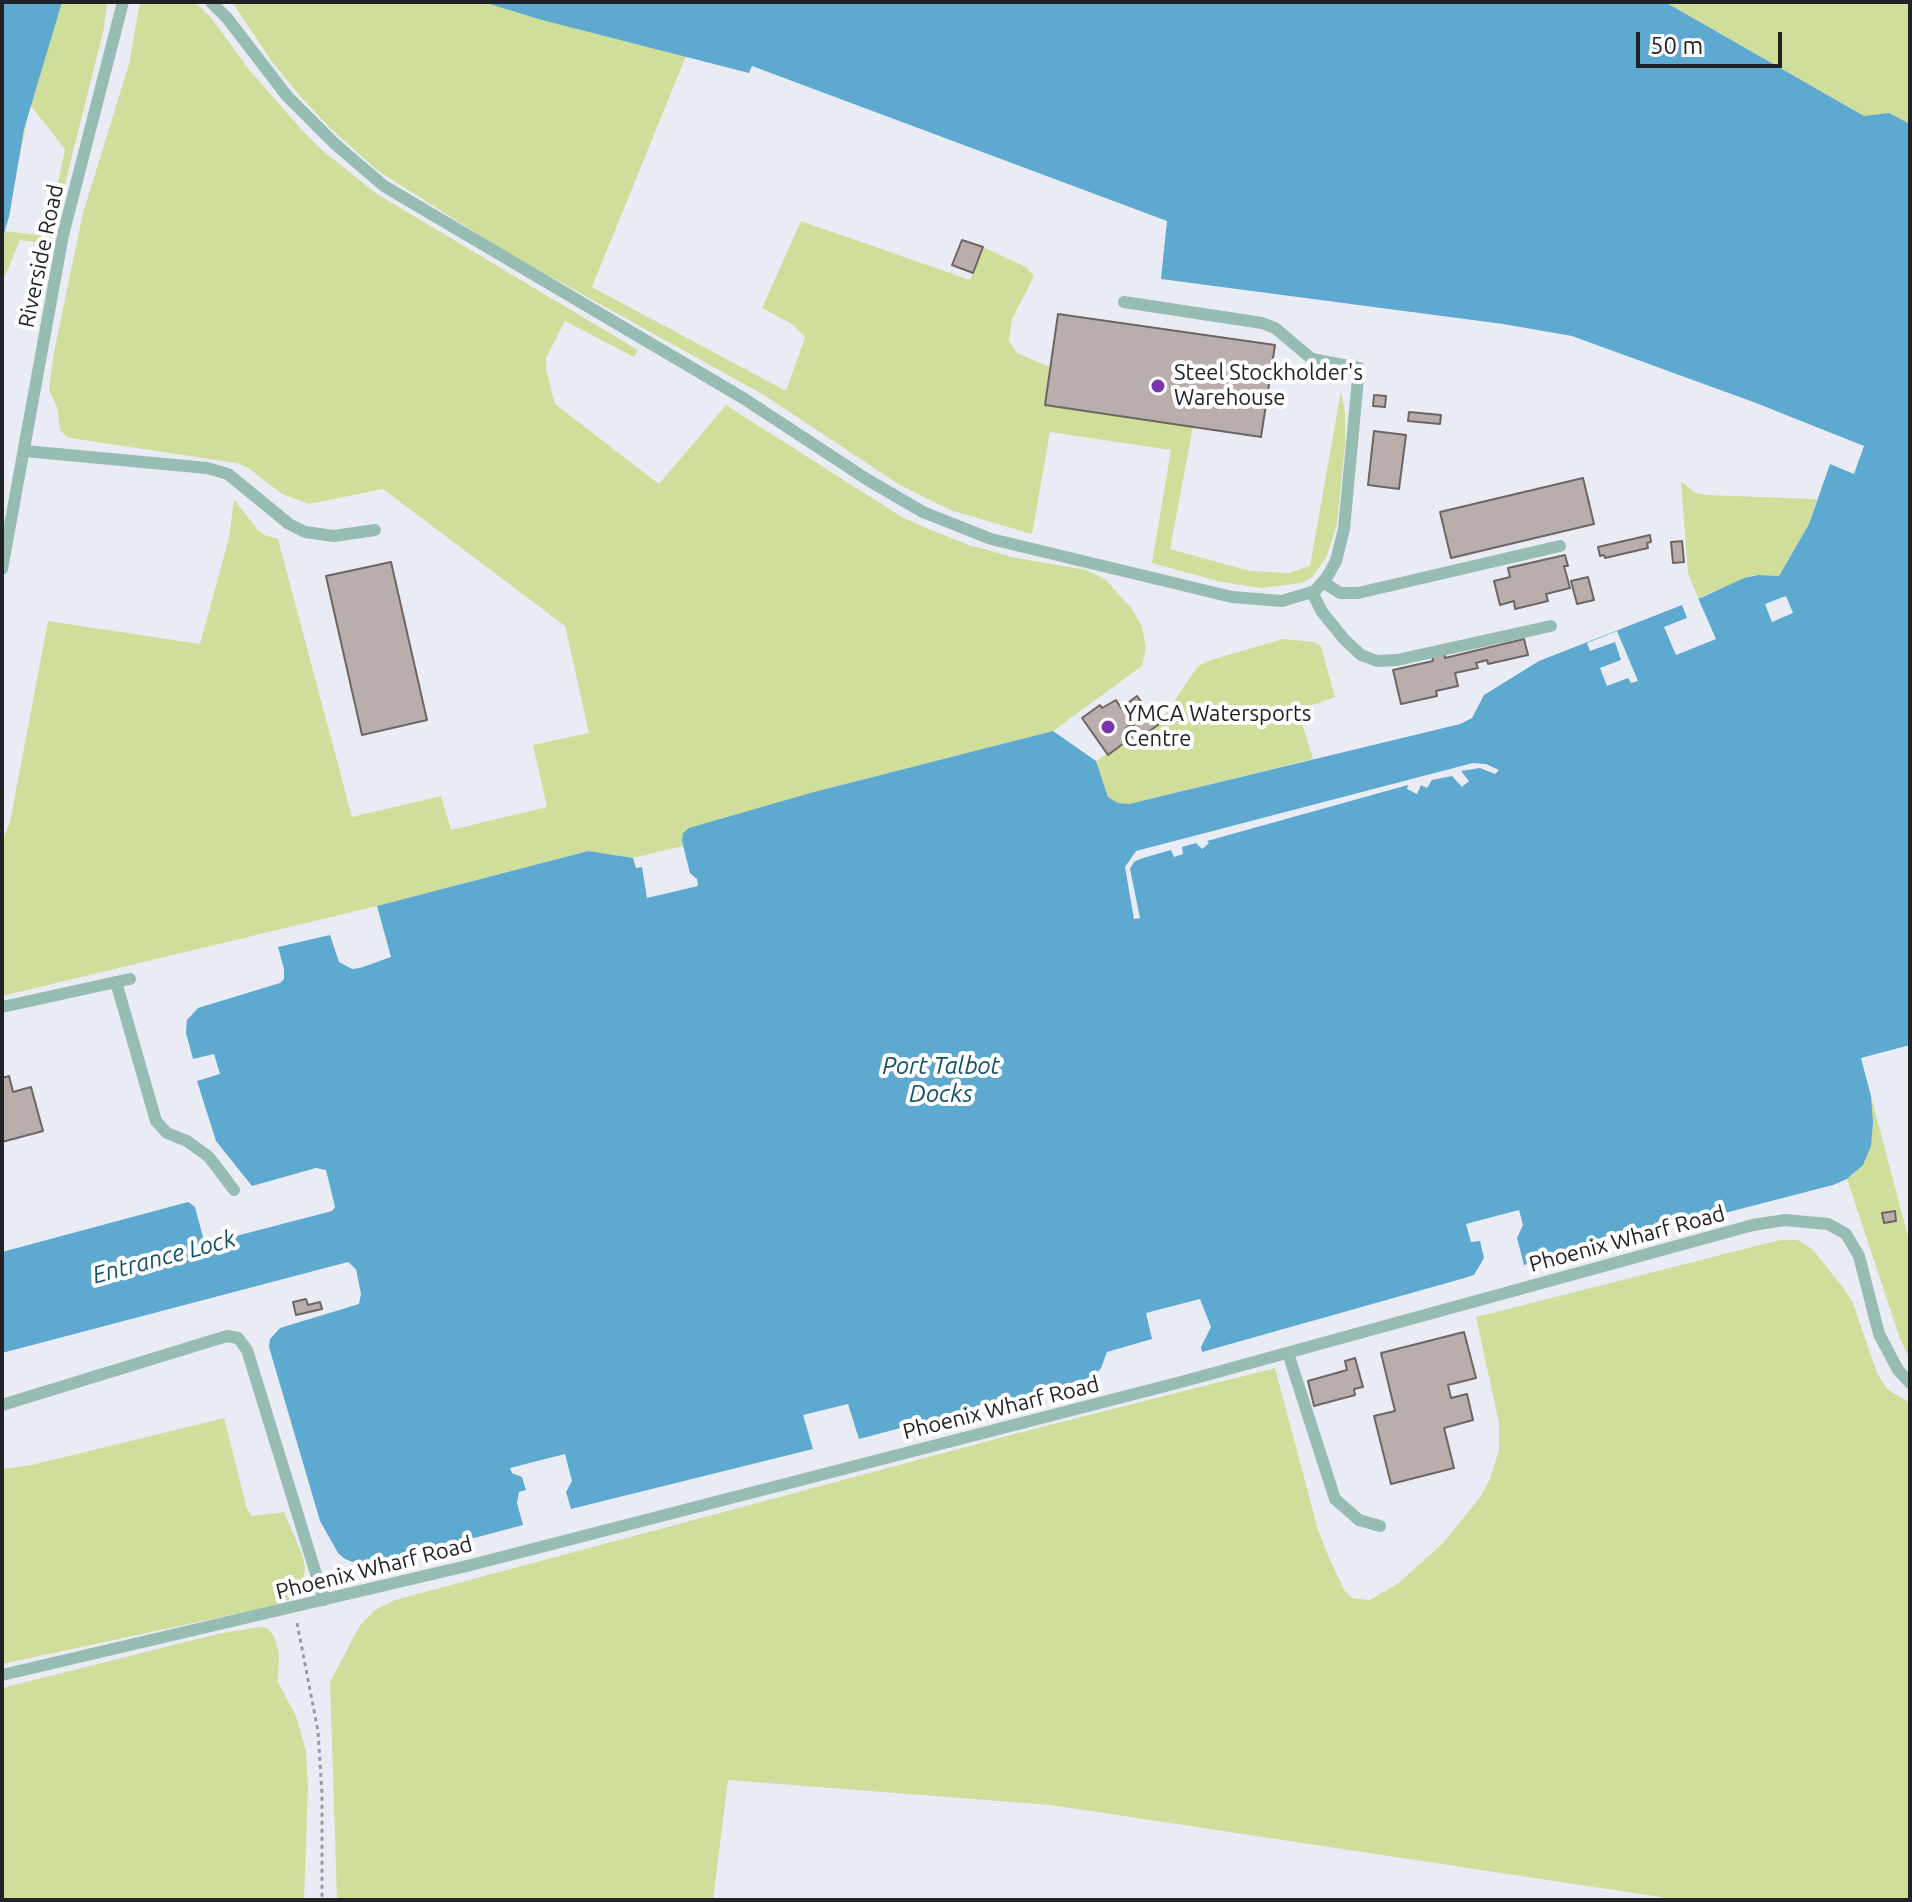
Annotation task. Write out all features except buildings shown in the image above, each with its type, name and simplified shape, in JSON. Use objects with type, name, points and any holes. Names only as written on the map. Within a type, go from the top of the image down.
[{"type":"lane","name":"Riverside Road","points":[[2,569],[6,530],[25,451],[63,235],[123,2]]},
{"type":"lane","points":[[211,2],[287,96],[335,144],[384,186],[743,398],[923,512],[991,539],[1232,597],[1275,601],[1312,592],[1323,582],[1338,555],[1344,529],[1360,352]]},
{"type":"lane","points":[[1124,302],[1262,323],[1280,331],[1312,359],[1359,368]]},
{"type":"lane","points":[[25,451],[207,468],[228,474],[289,524],[305,532],[334,536],[375,530]]},
{"type":"lane","points":[[1323,582],[1340,593],[1358,593],[1560,546]]},
{"type":"lane","points":[[1312,592],[1322,612],[1344,639],[1361,655],[1377,661],[1397,660],[1551,626]]},
{"type":"lane","points":[[2,1007],[130,979]]},
{"type":"lane","points":[[116,982],[156,1121],[167,1133],[187,1141],[209,1157],[234,1190]]},
{"type":"lane","name":"Phoenix Wharf Road","points":[[2,1675],[517,1553],[1288,1353],[1753,1225],[1785,1220],[1828,1224],[1846,1234],[1859,1256],[1879,1334],[1898,1370],[1910,1383]]},
{"type":"lane","points":[[2,1405],[227,1336],[238,1338],[247,1350],[324,1600]]},
{"type":"lane","points":[[1288,1353],[1335,1499],[1359,1520],[1380,1526]]},
{"type":"path","points":[[297,1622],[319,1744],[322,1900]]},
{"type":"green space","points":[[42,2],[107,2],[104,28],[50,244],[20,240],[2,283],[2,100]],"holes":[[[30,105],[65,149],[49,226],[45,232],[38,235],[5,231]]]},
{"type":"green space","points":[[140,2],[195,2],[303,131],[377,194],[638,350],[634,357],[565,321],[546,358],[546,369],[555,404],[659,484],[726,405],[902,517],[969,545],[1016,558],[1086,570],[1105,579],[1132,609],[1142,627],[1146,648],[1142,666],[1053,731],[814,792],[682,837],[683,846],[633,858],[587,851],[377,906],[2,996],[2,842],[10,822],[48,621],[200,644],[229,538],[234,499],[257,529],[264,535],[278,539],[352,817],[441,796],[451,830],[547,807],[533,745],[589,733],[565,626],[383,489],[309,504],[282,494],[247,467],[236,463],[77,439],[67,437],[60,430],[57,407],[49,390],[54,352],[83,213],[129,64]]},
{"type":"green space","points":[[232,2],[483,2],[686,56],[592,287],[786,391],[805,337],[792,324],[762,308],[801,221],[970,280],[983,247],[1026,267],[1034,276],[1012,319],[1009,341],[1017,353],[1050,367],[1045,405],[1193,427],[1170,549],[1250,571],[1288,573],[1310,566],[1341,391],[1345,445],[1337,524],[1326,558],[1312,577],[1302,583],[1262,588],[1221,582],[1152,563],[1171,450],[1050,432],[1032,534],[950,510],[898,484],[764,395],[504,251],[377,170],[301,97],[273,63]]},
{"type":"green space","points":[[1665,2],[1910,2],[1910,124],[1889,114],[1864,116]]},
{"type":"green space","points":[[1681,481],[1695,493],[1706,495],[1817,499],[1809,524],[1779,576],[1753,575],[1698,598],[1688,573]]},
{"type":"green space","points":[[1283,639],[1314,642],[1321,646],[1335,697],[1298,710],[1313,759],[1129,804],[1118,803],[1108,797],[1096,761],[1132,737],[1136,741],[1158,725],[1198,666]]},
{"type":"green space","points":[[1871,1096],[1910,1244],[1910,1361],[1847,1179],[1855,1173],[1872,1135]]},
{"type":"green space","points":[[1780,1240],[1798,1240],[1812,1249],[1842,1286],[1853,1303],[1877,1373],[1887,1389],[1910,1403],[1910,1900],[1680,1900],[1051,1805],[728,1780],[713,1900],[337,1900],[330,1682],[360,1625],[375,1610],[395,1600],[1022,1432],[1275,1368],[1318,1530],[1329,1558],[1345,1591],[1352,1598],[1370,1600],[1400,1582],[1443,1543],[1481,1496],[1490,1479],[1499,1450],[1499,1423],[1476,1317]]},
{"type":"green space","points":[[224,1418],[247,1509],[252,1516],[284,1512],[302,1554],[305,1567],[303,1586],[290,1599],[272,1606],[2,1664],[2,1469],[32,1465]]},
{"type":"green space","points":[[267,1628],[274,1636],[279,1653],[278,1682],[296,1716],[306,1751],[308,1787],[304,1900],[2,1900],[2,1688],[217,1634]]},
{"type":"water","points":[[2,2],[62,2],[24,129],[2,240]]},
{"type":"water","name":"Port Talbot Docks","points":[[483,2],[1665,2],[1864,116],[1889,113],[1910,124],[1910,1045],[1861,1058],[1871,1096],[1873,1123],[1871,1146],[1863,1165],[1847,1179],[1833,1185],[1524,1265],[1517,1238],[1523,1225],[1519,1210],[1466,1224],[1471,1242],[1480,1241],[1484,1258],[1474,1275],[1202,1352],[1201,1347],[1211,1327],[1200,1299],[1146,1313],[1152,1339],[1107,1352],[1101,1368],[1093,1377],[859,1439],[848,1404],[803,1415],[813,1449],[571,1509],[566,1492],[572,1481],[565,1454],[510,1468],[512,1473],[522,1477],[526,1490],[519,1492],[517,1503],[523,1525],[365,1567],[338,1553],[320,1521],[269,1347],[270,1339],[280,1328],[359,1304],[361,1294],[356,1269],[348,1262],[2,1353],[2,1252],[188,1202],[195,1207],[203,1237],[209,1243],[332,1211],[335,1207],[326,1170],[316,1168],[252,1186],[216,1141],[197,1081],[220,1074],[214,1054],[193,1059],[186,1033],[187,1020],[198,1008],[280,983],[284,979],[284,969],[278,947],[330,935],[339,962],[352,969],[360,968],[391,957],[377,906],[588,851],[633,858],[636,868],[642,867],[647,898],[698,886],[697,879],[690,873],[682,841],[683,833],[689,828],[814,792],[1053,731],[1096,761],[1108,797],[1118,803],[1129,804],[1460,724],[1472,718],[1484,695],[1539,661],[1744,578],[1779,576],[1809,524],[1830,464],[1854,474],[1864,446],[1572,336],[1503,324],[1161,279],[1167,221],[752,66],[749,73]]},
{"type":"pier","points":[[1786,596],[1793,613],[1772,622],[1765,604]]},
{"type":"pier","points":[[1698,598],[1716,639],[1676,655],[1664,627],[1687,618],[1682,605]]},
{"type":"pier","points":[[1617,631],[1638,681],[1631,683],[1628,678],[1607,686],[1600,668],[1621,660],[1615,642],[1590,651],[1587,643]]},
{"type":"pier","points":[[1473,763],[1486,764],[1499,770],[1495,774],[1480,768],[1461,771],[1469,781],[1462,787],[1452,776],[1432,780],[1427,788],[1421,785],[1417,794],[1407,789],[1408,785],[1207,841],[1209,843],[1202,849],[1196,843],[1182,847],[1183,854],[1174,857],[1171,850],[1140,859],[1130,869],[1140,918],[1134,919],[1125,867],[1136,851]]},
{"type":"place","name":"Steel Stockholder's Warehouse","points":[[1158,386]]},
{"type":"place","name":"YMCA Watersports Centre","points":[[1108,727]]},
{"type":"water label","name":"Entrance Lock","points":[[164,1257]]}]
